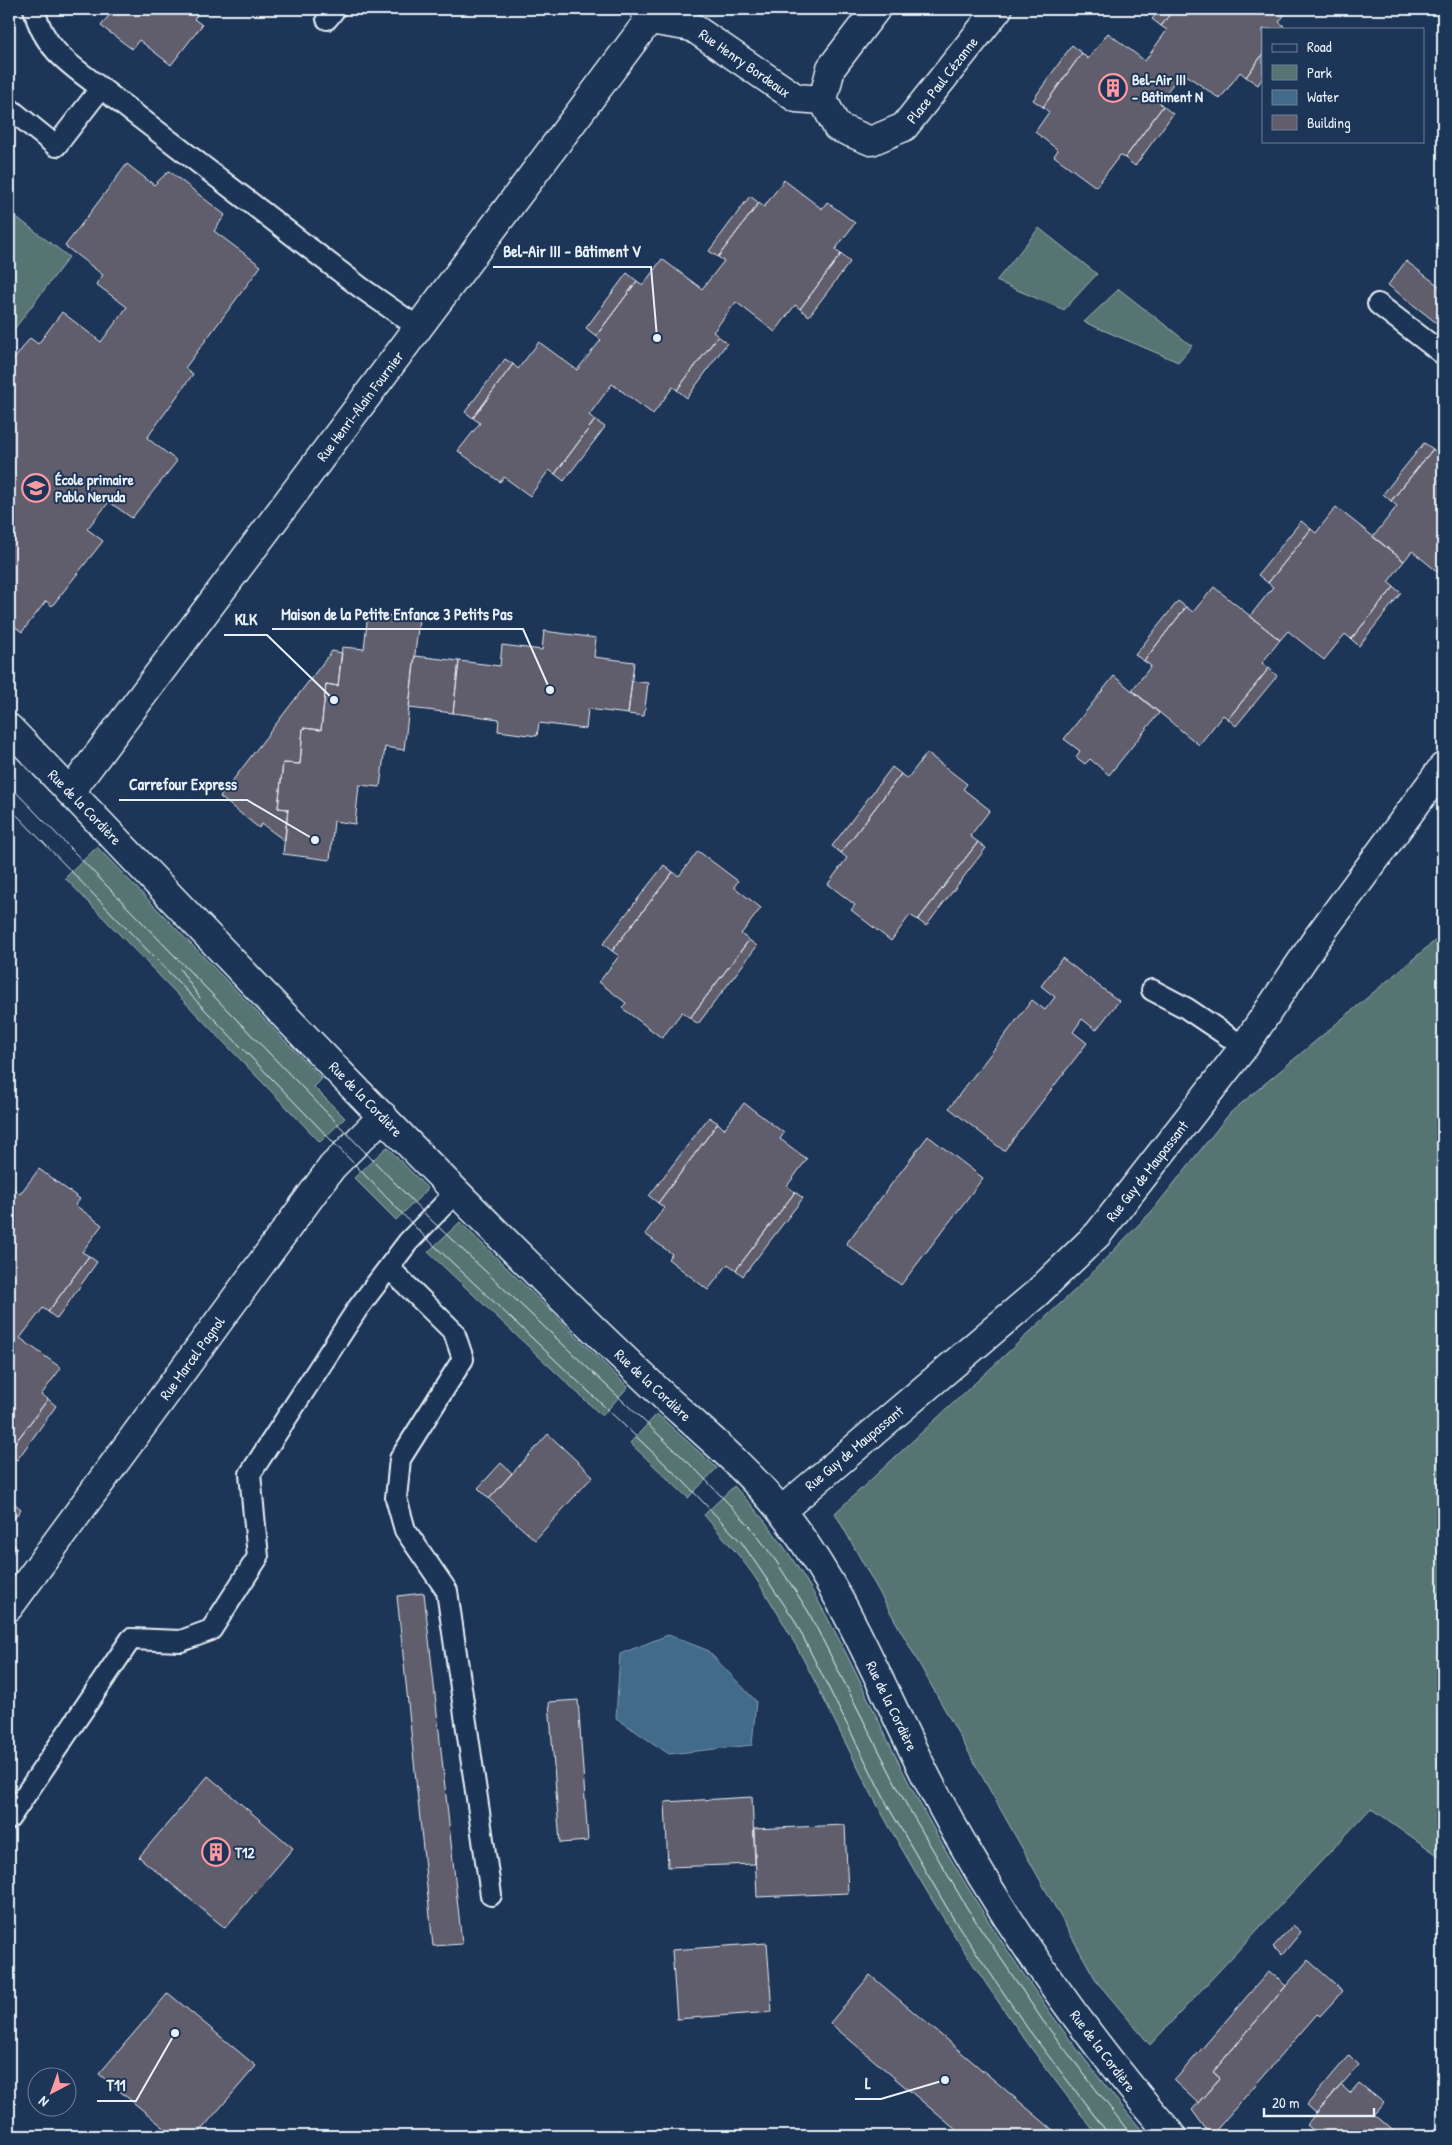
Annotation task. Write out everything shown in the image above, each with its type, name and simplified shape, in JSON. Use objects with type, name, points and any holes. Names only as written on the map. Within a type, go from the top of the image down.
[{"type":"street","points":[[823,100],[831,68],[876,9]]},
{"type":"street","name":"Place Paul Cézanne","points":[[823,100],[837,127],[871,141],[904,128],[998,9]]},
{"type":"street","name":"Rue Henry Bordeaux","points":[[646,14],[692,27],[796,98],[823,100]]},
{"type":"street","name":"Rue Henri-Alain Fournier","points":[[70,792],[419,328],[646,14]]},
{"type":"street","name":"Rue de la Cordière","points":[[9,728],[456,1192],[607,1342],[739,1465],[781,1511],[810,1550],[835,1590],[932,1788],[996,1897],[1074,2013],[1119,2073],[1172,2136]]},
{"type":"street","name":"Rue Guy de Maupassant","points":[[781,1511],[1036,1294],[1098,1234],[1244,1047],[1318,937],[1443,767]]},
{"type":"street","name":"Rue Marcel Pagnol","points":[[9,1607],[332,1167],[384,1116]]},
{"type":"lane","points":[[34,9],[38,28],[61,58],[360,287],[419,328]]},
{"type":"lane","points":[[9,108],[56,146],[101,88]]},
{"type":"lane","points":[[1378,304],[1443,354]]},
{"type":"lane","points":[[1152,990],[1186,1008],[1244,1047]]},
{"type":"lane","points":[[9,1819],[131,1639],[181,1641],[211,1630],[258,1557],[250,1474],[358,1308],[408,1242],[456,1192]]},
{"type":"lane","points":[[389,1268],[454,1332],[463,1359],[400,1459],[396,1498],[405,1530],[448,1591],[490,1894]]},
{"type":"green space","points":[[15,216],[69,257],[9,336],[9,225]]},
{"type":"green space","points":[[1039,228],[1097,274],[1064,310],[996,281]]},
{"type":"green space","points":[[1119,289],[1192,346],[1178,362],[1084,322]]},
{"type":"green space","points":[[97,847],[322,1079],[314,1087],[345,1118],[320,1142],[65,878]]},
{"type":"green space","points":[[1443,934],[1443,1859],[1371,1808],[1150,2045],[1097,1982],[835,1513],[1075,1290],[1152,1211],[1230,1113]]},
{"type":"green space","points":[[387,1147],[428,1189],[396,1220],[354,1178]]},
{"type":"green space","points":[[460,1222],[628,1387],[602,1416],[428,1252]]},
{"type":"green space","points":[[657,1414],[717,1468],[688,1498],[630,1443]]},
{"type":"green space","points":[[734,1486],[764,1520],[790,1555],[813,1592],[854,1669],[912,1789],[963,1880],[991,1925],[1082,2056],[1147,2136],[1098,2136],[1038,2058],[955,1937],[880,1810],[804,1660],[770,1601],[747,1566],[704,1515]]},
{"type":"water","points":[[668,1635],[707,1650],[756,1701],[752,1745],[669,1754],[616,1718],[620,1654]]},
{"type":"building","points":[[111,9],[202,9],[194,19],[202,25],[171,65],[139,40],[132,49],[101,26],[113,10]]},
{"type":"building","points":[[1160,9],[1174,9],[1161,26],[1152,19]]},
{"type":"building","name":"Bel-Air III - Bâtiment N","points":[[1174,9],[1289,9],[1279,22],[1284,26],[1283,28],[1262,28],[1262,55],[1246,77],[1240,72],[1220,99],[1182,72],[1159,102],[1163,106],[1125,158],[1120,155],[1096,187],[1054,156],[1058,150],[1035,132],[1049,112],[1043,107],[1082,53],[1088,59],[1108,33],[1145,61],[1167,30],[1161,26]]},
{"type":"building","points":[[1072,45],[1082,53],[1043,107],[1033,100]]},
{"type":"building","points":[[1262,55],[1262,79],[1258,85],[1246,77]]},
{"type":"building","points":[[1163,106],[1173,114],[1135,166],[1125,158]]},
{"type":"building","points":[[127,164],[154,185],[169,171],[225,215],[214,231],[261,266],[185,368],[193,374],[147,438],[177,461],[132,518],[109,502],[87,529],[103,541],[52,606],[46,601],[22,632],[9,622],[9,366],[30,338],[38,344],[62,312],[101,342],[127,307],[96,284],[103,275],[65,246]]},
{"type":"building","points":[[784,180],[822,209],[827,202],[855,223],[835,250],[841,254],[800,309],[795,305],[775,332],[736,302],[713,332],[718,336],[677,390],[673,387],[653,414],[612,384],[589,415],[595,420],[555,474],[549,470],[530,496],[504,477],[500,482],[458,451],[480,423],[473,418],[513,364],[518,369],[539,342],[577,370],[601,340],[596,336],[637,281],[643,285],[662,259],[702,289],[724,261],[718,257],[759,203],[764,207]]},
{"type":"building","points":[[750,196],[759,203],[718,257],[709,251]]},
{"type":"building","points":[[1443,198],[1443,216],[1434,209]]},
{"type":"building","points":[[841,254],[850,262],[809,316],[800,309]]},
{"type":"building","points":[[1406,261],[1443,289],[1443,328],[1388,285]]},
{"type":"building","points":[[627,273],[637,281],[596,336],[586,328]]},
{"type":"building","points":[[718,336],[727,343],[687,398],[677,390]]},
{"type":"building","points":[[505,359],[513,364],[473,418],[465,412]]},
{"type":"building","points":[[595,420],[605,427],[564,481],[555,474]]},
{"type":"building","points":[[1424,443],[1433,449],[1391,501],[1383,494]]},
{"type":"building","points":[[1443,445],[1443,576],[1412,551],[1404,561],[1373,537],[1397,506],[1391,501],[1433,449],[1437,453]]},
{"type":"building","points":[[1336,507],[1404,561],[1388,582],[1394,587],[1351,639],[1345,634],[1324,660],[1288,631],[1280,640],[1250,616],[1273,587],[1268,583],[1311,529],[1316,533]]},
{"type":"building","points":[[1301,521],[1311,529],[1268,583],[1258,575]]},
{"type":"building","points":[[1214,587],[1280,640],[1262,663],[1269,668],[1228,719],[1223,715],[1199,745],[1132,690],[1151,666],[1144,661],[1186,607],[1193,612]]},
{"type":"building","points":[[1394,587],[1401,593],[1359,646],[1351,639]]},
{"type":"building","points":[[1178,601],[1186,607],[1144,661],[1135,655]]},
{"type":"building","points":[[368,613],[419,619],[404,750],[385,747],[380,787],[359,785],[355,824],[334,821],[330,860],[283,854],[288,809],[278,808],[283,763],[300,764],[303,728],[321,730],[326,684],[338,686],[342,647],[364,649]]},
{"type":"building","points":[[544,631],[596,638],[594,657],[634,662],[628,714],[588,709],[586,729],[539,723],[537,736],[498,731],[499,719],[453,713],[459,661],[500,666],[502,645],[542,650]]},
{"type":"building","points":[[332,651],[342,653],[338,686],[326,684],[321,730],[303,728],[300,764],[283,763],[278,808],[288,809],[285,841],[262,824],[259,828],[220,797]]},
{"type":"building","points":[[415,656],[459,661],[453,713],[409,708]]},
{"type":"building","points":[[1269,668],[1277,676],[1236,726],[1228,719]]},
{"type":"building","points":[[1114,676],[1159,713],[1109,775],[1090,759],[1085,764],[1076,757],[1080,751],[1064,739]]},
{"type":"building","points":[[632,681],[648,683],[644,716],[628,714]]},
{"type":"building","points":[[927,753],[967,784],[963,789],[990,810],[970,836],[978,842],[918,920],[910,915],[891,941],[851,910],[855,905],[828,884],[847,858],[841,853],[901,774],[907,779]]},
{"type":"building","points":[[892,767],[901,774],[841,853],[832,846]]},
{"type":"building","points":[[978,842],[986,848],[926,926],[918,920]]},
{"type":"building","points":[[698,851],[738,881],[734,887],[761,908],[741,934],[749,940],[690,1018],[682,1012],[662,1038],[622,1008],[626,1003],[599,982],[619,956],[612,951],[673,872],[679,876]]},
{"type":"building","points":[[664,865],[673,872],[612,951],[603,944]]},
{"type":"building","points":[[749,940],[757,946],[698,1024],[690,1018]]},
{"type":"building","points":[[1062,958],[1119,1001],[1096,1030],[1082,1019],[1073,1032],[1087,1043],[1004,1151],[949,1108],[1032,1000],[1045,1010],[1055,997],[1041,986]]},
{"type":"building","points":[[744,1103],[784,1133],[780,1139],[807,1159],[787,1186],[795,1192],[736,1270],[728,1264],[708,1290],[668,1259],[672,1254],[645,1234],[664,1208],[658,1203],[718,1123],[724,1129]]},
{"type":"building","points":[[709,1117],[718,1123],[658,1203],[649,1196]]},
{"type":"building","points":[[928,1136],[983,1178],[901,1285],[846,1244]]},
{"type":"building","points":[[39,1169],[80,1199],[75,1205],[102,1225],[82,1252],[89,1256],[48,1312],[43,1308],[20,1338],[61,1368],[41,1395],[48,1399],[9,1451],[9,1199],[15,1190],[20,1194]]},
{"type":"building","points":[[9,1186],[15,1190],[9,1199]]},
{"type":"building","points":[[795,1192],[803,1198],[743,1276],[736,1270]]},
{"type":"building","points":[[89,1256],[97,1262],[57,1319],[48,1312]]},
{"type":"building","points":[[48,1399],[56,1406],[17,1460],[9,1454],[9,1451]]},
{"type":"building","points":[[548,1434],[593,1476],[535,1540],[489,1499]]},
{"type":"building","points":[[501,1463],[512,1473],[489,1499],[478,1488]]},
{"type":"building","points":[[9,1499],[21,1509],[9,1526]]},
{"type":"building","points":[[9,1541],[17,1547],[9,1558]]},
{"type":"building","points":[[424,1593],[462,1944],[433,1946],[397,1596]]},
{"type":"building","points":[[578,1700],[588,1841],[560,1843],[549,1702]]},
{"type":"building","name":"T12","points":[[208,1776],[293,1848],[225,1928],[139,1857]]},
{"type":"building","points":[[752,1797],[755,1864],[668,1867],[665,1802]]},
{"type":"building","points":[[845,1825],[848,1893],[757,1897],[754,1829]]},
{"type":"building","points":[[1293,1925],[1301,1932],[1282,1955],[1273,1947]]},
{"type":"building","points":[[767,1943],[772,2012],[677,2019],[672,1950]]},
{"type":"building","points":[[1308,1960],[1343,1991],[1320,2016],[1317,2014],[1211,2136],[1192,2110],[1220,2078],[1213,2072]]},
{"type":"building","points":[[1269,1971],[1286,1986],[1213,2072],[1220,2078],[1198,2103],[1174,2081]]},
{"type":"building","points":[[870,1975],[1060,2136],[963,2136],[830,2023]]},
{"type":"building","points":[[168,1993],[256,2066],[196,2136],[174,2136],[99,2074]]},
{"type":"building","points":[[1349,2055],[1359,2065],[1316,2113],[1307,2105]]},
{"type":"building","points":[[1359,2083],[1384,2103],[1374,2114],[1399,2136],[1319,2136],[1306,2125],[1341,2085],[1350,2093]]},
{"type":"tram line","points":[[9,785],[430,1219],[696,1470],[750,1526],[776,1561],[808,1611],[905,1802],[967,1908],[1043,2021],[1132,2136]]},
{"type":"tram line","points":[[9,807],[419,1231],[684,1482],[742,1543],[794,1619],[890,1810],[953,1918],[1028,2029],[1110,2136]]},
{"type":"tram line","points":[[180,969],[200,998]]},
{"type":"place","name":"Bel-Air III - Bâtiment N","points":[[1113,88]]},
{"type":"place","name":"Bel-Air III - Bâtiment V","points":[[657,338]]},
{"type":"place","name":"École primaire Pablo Neruda","points":[[36,488]]},
{"type":"place","name":"Maison de la Petite Enfance 3 Petits Pas","points":[[550,690]]},
{"type":"place","name":"KLK","points":[[334,700]]},
{"type":"place","name":"Carrefour Express","points":[[315,840]]},
{"type":"place","name":"T12","points":[[216,1852]]},
{"type":"place","name":"T11","points":[[175,2033]]},
{"type":"place","name":"L","points":[[945,2080]]}]
